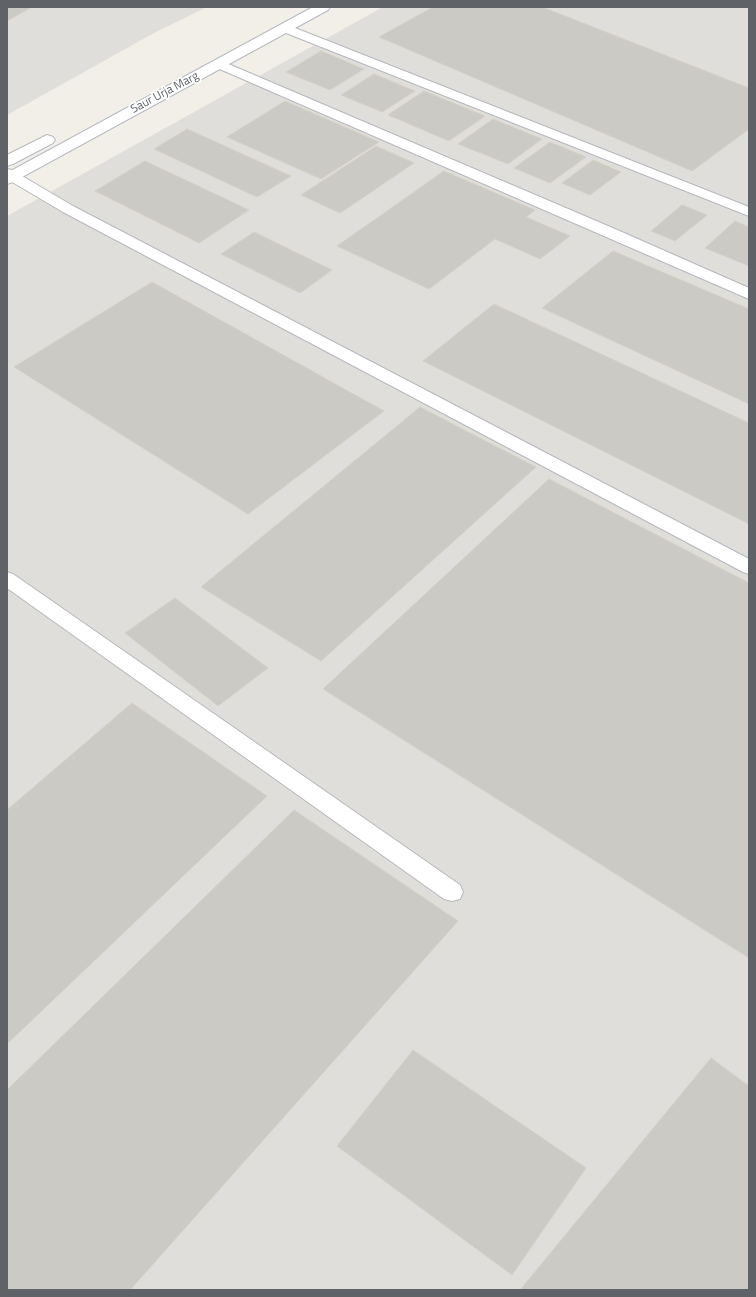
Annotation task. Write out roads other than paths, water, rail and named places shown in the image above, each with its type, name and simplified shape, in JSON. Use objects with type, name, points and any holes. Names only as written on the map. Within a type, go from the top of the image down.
[{"type":"street","name":"Saur Urja Marg","points":[[189,64],[295,7]]},
{"type":"street","name":"Saur Urja Marg","points":[[8,172],[154,99],[323,7]]},
{"type":"street","points":[[138,91],[154,99]]},
{"type":"street","points":[[8,172],[62,132]]},
{"type":"lane","points":[[285,28],[749,212]]},
{"type":"lane","points":[[218,64],[603,229],[749,294]]},
{"type":"lane","points":[[8,172],[68,209],[749,567]]},
{"type":"lane","points":[[7,578],[452,892]]}]
